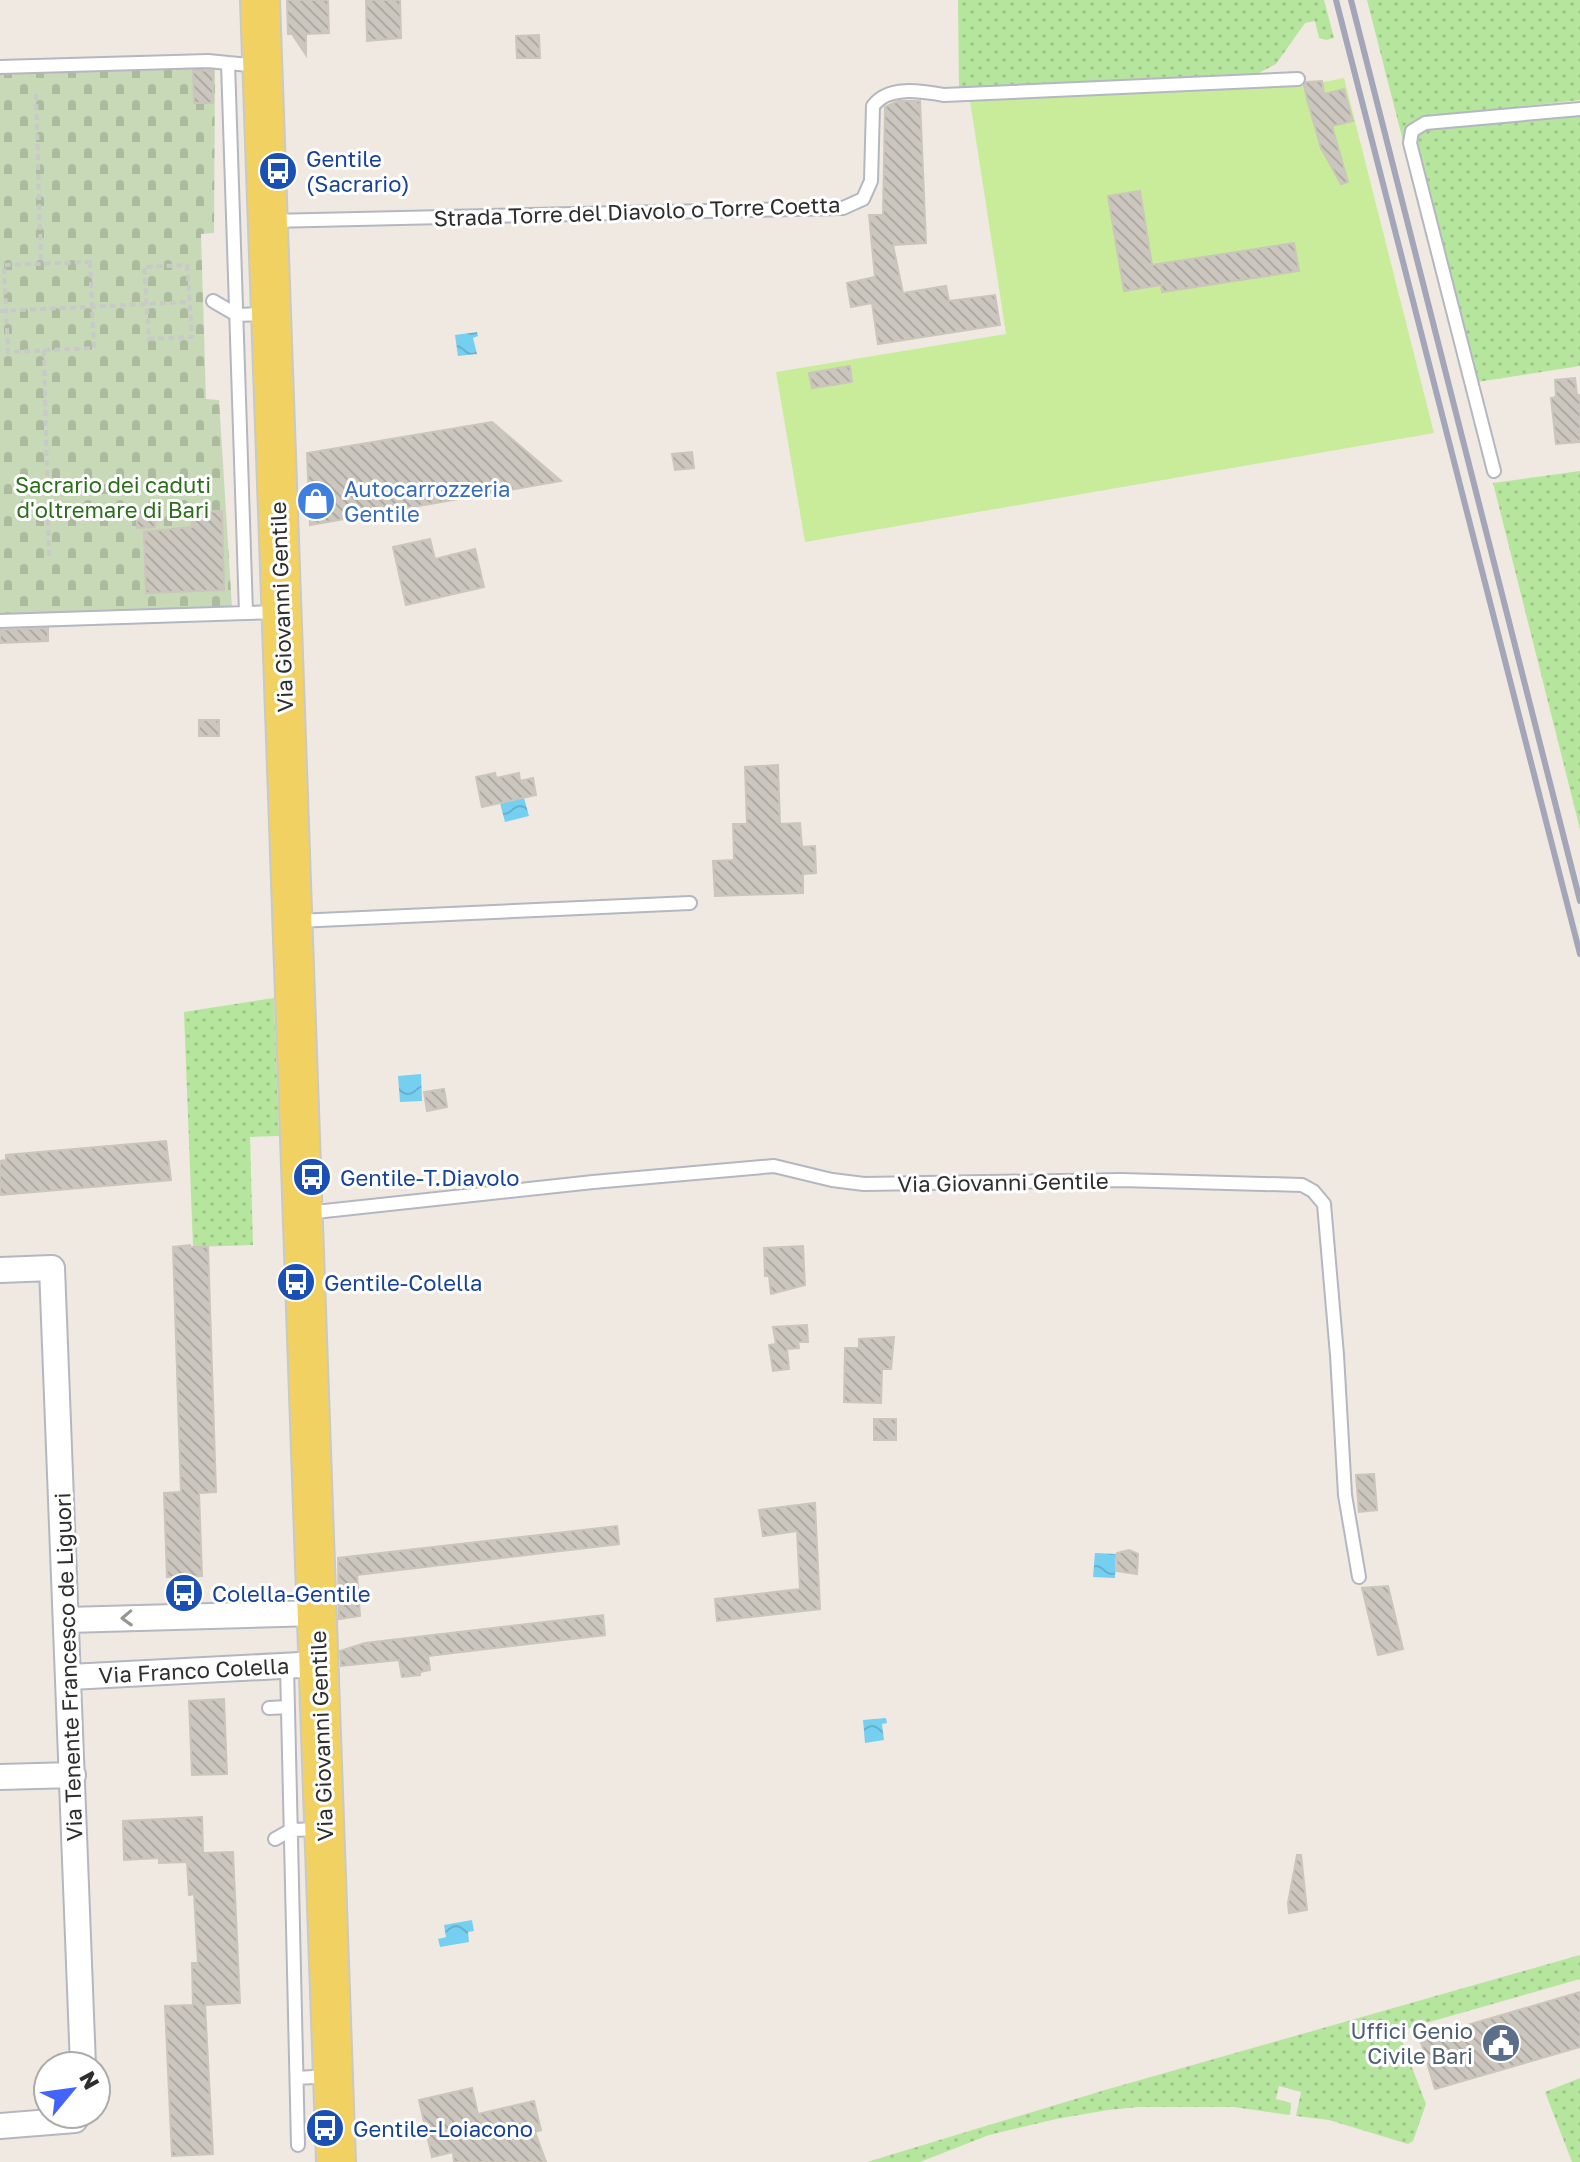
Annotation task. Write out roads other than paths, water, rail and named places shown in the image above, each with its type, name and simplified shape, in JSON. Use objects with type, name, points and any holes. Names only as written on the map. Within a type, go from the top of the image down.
[{"type":"main road","name":"Via Giovanni Gentile","points":[[260,0],[246,64],[251,178],[268,221],[254,314],[264,612],[291,921],[317,1613],[303,1665],[315,2077],[336,2162]]},
{"type":"street","name":"Via Tenente Francesco de Liguori","points":[[0,1270],[52,1268],[82,2050]]},
{"type":"street","points":[[67,1620],[317,1613]]},
{"type":"street","name":"Via Franco Colella","points":[[70,1677],[303,1665]]},
{"type":"street","points":[[0,1777],[73,1775]]},
{"type":"street","points":[[0,2126],[32,2123]]},
{"type":"lane","points":[[0,67],[208,61],[246,64]]},
{"type":"lane","name":"Strada Torre del Diavolo o Torre Coetta","points":[[268,221],[843,208],[863,199],[871,181],[873,106],[879,97],[891,93],[924,91],[944,95],[1298,79]]},
{"type":"lane","points":[[1494,471],[1410,143],[1412,131],[1425,123],[1580,109]]},
{"type":"lane","points":[[213,301],[254,314],[251,178]]},
{"type":"lane","points":[[0,621],[264,612]]},
{"type":"lane","points":[[291,921],[690,903]]},
{"type":"lane","name":"Via Giovanni Gentile","points":[[303,1213],[774,1166],[864,1184],[1121,1180],[1302,1185],[1313,1191],[1324,1204],[1345,1495],[1359,1577]]},
{"type":"lane","points":[[298,2145],[292,2121],[315,2077],[288,2016],[308,1830],[288,1707],[303,1665]]},
{"type":"lane","points":[[269,1708],[288,1707]]},
{"type":"lane","points":[[275,1839],[308,1830]]},
{"type":"water","points":[[477,332],[478,336],[473,338],[477,354],[458,356],[455,335]]},
{"type":"water","points":[[524,798],[529,816],[505,822],[500,803]]},
{"type":"water","points":[[421,1074],[422,1101],[400,1102],[398,1076]]},
{"type":"water","points":[[1095,1553],[1116,1554],[1115,1578],[1093,1577]]},
{"type":"water","points":[[886,1718],[887,1723],[882,1724],[884,1740],[865,1743],[863,1720]]},
{"type":"water","points":[[472,1920],[474,1931],[468,1932],[469,1942],[440,1947],[438,1939],[446,1937],[444,1925]]},
{"type":"railway","points":[[1336,0],[1580,954]]},
{"type":"railway","points":[[1351,0],[1580,901]]},
{"type":"place","name":"Gentile (Sacrario)","points":[[278,171]]},
{"type":"place","name":"Autocarrozzeria Gentile","points":[[316,501]]},
{"type":"place","name":"Gentile-T.Diavolo","points":[[312,1177]]},
{"type":"place","name":"Gentile-Colella","points":[[296,1282]]},
{"type":"place","name":"Colella-Gentile","points":[[184,1593]]},
{"type":"place","name":"Uffici Genio Civile Bari","points":[[1501,2043]]},
{"type":"place","name":"Gentile-Loiacono","points":[[325,2128]]},
{"type":"park label","name":"Sacrario dei caduti d'oltremare di Bari","points":[[113,496]]}]
